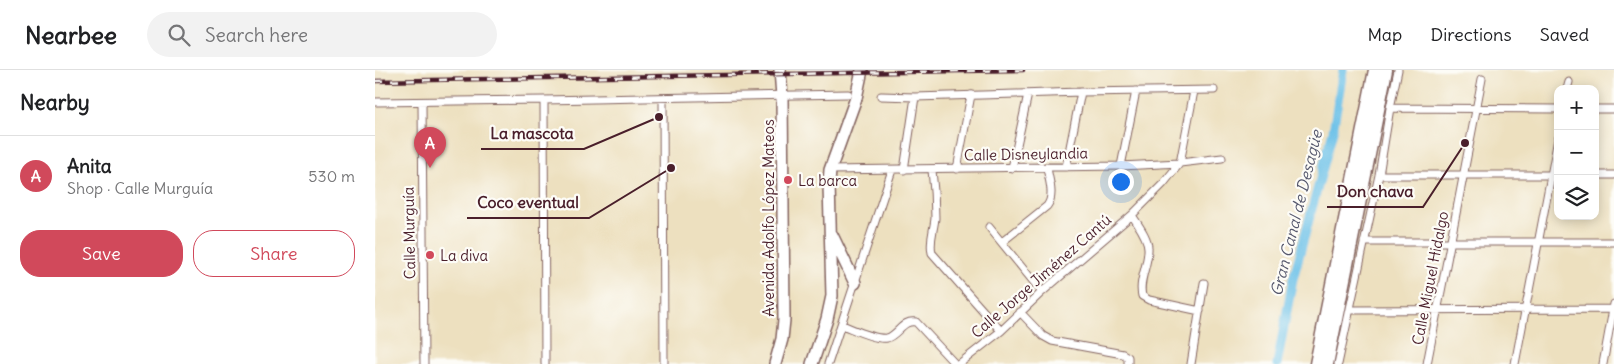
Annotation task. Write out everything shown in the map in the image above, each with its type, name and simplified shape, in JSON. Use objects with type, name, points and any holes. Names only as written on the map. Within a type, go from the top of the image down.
[{"type":"highway","points":[[1316,364],[1375,70]]},
{"type":"highway","points":[[1327,364],[1386,70]]},
{"type":"main road","name":"Avenida Adolfo López Mateos","points":[[775,364],[782,339],[783,320],[782,96],[779,70]]},
{"type":"main road","points":[[813,360],[827,319],[832,296],[829,170],[856,98],[862,70]]},
{"type":"main road","points":[[830,230],[855,283]]},
{"type":"street","points":[[1338,364],[1379,175],[1398,70]]},
{"type":"street","name":"Calle Miguel Hidalgo","points":[[1427,364],[1482,79]]},
{"type":"street","points":[[881,96],[971,96],[1214,90]]},
{"type":"street","points":[[1121,166],[1136,91]]},
{"type":"street","points":[[1180,163],[1194,91]]},
{"type":"street","points":[[1066,167],[1081,92]]},
{"type":"street","points":[[375,102],[847,94]]},
{"type":"street","points":[[1012,168],[1027,94]]},
{"type":"street","points":[[957,169],[971,96]]},
{"type":"street","points":[[904,170],[915,97]]},
{"type":"street","points":[[663,98],[664,364]]},
{"type":"street","points":[[543,100],[545,364]]},
{"type":"street","name":"Calle Murguía","points":[[422,102],[424,364]]},
{"type":"street","points":[[1390,108],[1554,109]]},
{"type":"street","points":[[1599,109],[1614,109]]},
{"type":"street","name":"Calle Disneylandia","points":[[829,170],[1121,166],[1180,163],[1222,158]]},
{"type":"street","name":"Calle Jorge Jiménez Cantú","points":[[959,364],[1001,331],[1042,292],[1132,215],[1163,184],[1180,163]]},
{"type":"street","points":[[1002,242],[1050,202],[1047,168]]},
{"type":"street","points":[[813,360],[829,362],[892,170]]},
{"type":"street","points":[[932,170],[935,220],[930,245],[932,253],[1001,331]]},
{"type":"street","points":[[1379,175],[1554,175]]},
{"type":"street","points":[[1599,175],[1614,175]]},
{"type":"street","points":[[1515,364],[1539,242],[1554,179]]},
{"type":"street","points":[[1132,215],[1149,247],[1141,286],[1142,296],[1149,300],[1199,311]]},
{"type":"street","points":[[989,227],[1042,292]]},
{"type":"street","points":[[1364,242],[1614,242]]},
{"type":"street","points":[[1191,364],[1204,283]]},
{"type":"street","points":[[1350,310],[1525,310],[1614,307],[1603,364]]},
{"type":"street","points":[[1020,312],[1043,336],[1052,341],[1123,354],[1128,357],[1128,364]]},
{"type":"street","points":[[841,325],[877,338],[886,338],[908,322],[916,322],[955,364]]},
{"type":"waterway","name":"Gran Canal de Desagüe","points":[[1277,364],[1293,279],[1333,131],[1343,70]]},
{"type":"railway","points":[[375,81],[1023,70]]},
{"type":"place","name":"La mascota","points":[[659,117]]},
{"type":"place","name":"Don chava","points":[[1465,143]]},
{"type":"place","name":"Anita","points":[[430,168]]},
{"type":"place","name":"Coco eventual","points":[[671,168]]},
{"type":"place","name":"La barca","points":[[788,180]]},
{"type":"place","name":"La diva","points":[[430,255]]}]
